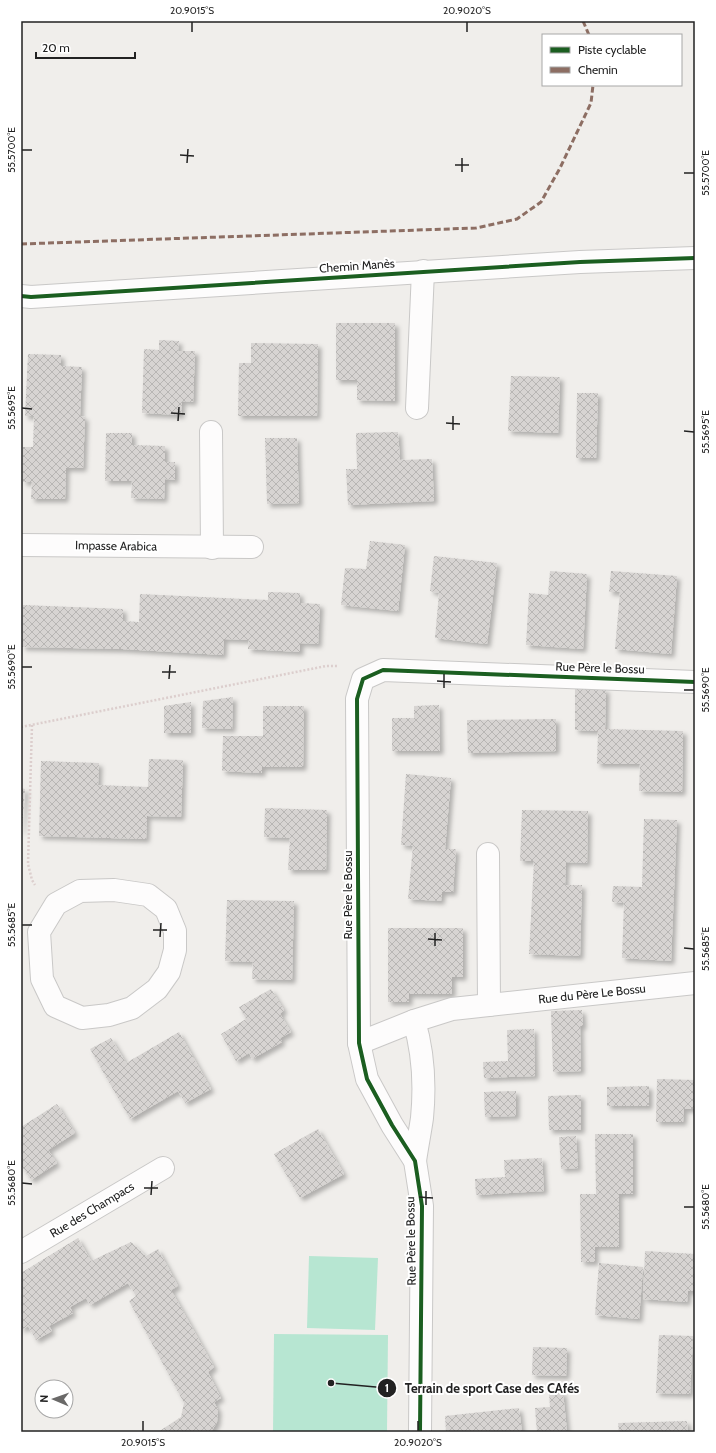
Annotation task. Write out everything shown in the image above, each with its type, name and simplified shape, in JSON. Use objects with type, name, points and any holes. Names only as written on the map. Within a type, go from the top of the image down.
[{"type":"street","name":"Chemin Manès","points":[[21,296],[31,297],[580,262],[695,258]]},
{"type":"street","points":[[417,408],[423,271]]},
{"type":"street","points":[[211,432],[212,548]]},
{"type":"street","name":"Impasse Arabica","points":[[21,545],[212,548],[252,547]]},
{"type":"street","name":"Rue Père le Bossu","points":[[415,1161],[392,1125],[367,1079],[359,1043],[357,699],[363,679],[383,670],[695,682]]},
{"type":"street","points":[[488,854],[489,1005]]},
{"type":"street","points":[[114,890],[148,895],[166,909],[175,931],[175,950],[169,972],[157,989],[132,1008],[109,1015],[82,1018],[56,1006],[42,980],[30,932],[56,904],[80,891],[114,890]]},
{"type":"street","name":"Rue du Père Le Bossu","points":[[359,1043],[414,1021],[452,1009],[695,983]]},
{"type":"street","name":"Rue Père le Bossu","points":[[414,1021],[420,1040],[422,1076],[422,1117],[415,1161],[422,1206],[420,1432]]},
{"type":"street","name":"Rue des Champacs","points":[[21,1252],[163,1168]]},
{"type":"path","points":[[21,727],[326,666],[341,666],[351,670],[363,679]]},
{"type":"path","points":[[32,725],[28,864],[32,880],[42,894],[56,904]]},
{"type":"green space","points":[[309,1256],[378,1258],[375,1330],[307,1328]]},
{"type":"green space","points":[[274,1334],[388,1335],[387,1432],[273,1432]]},
{"type":"building","points":[[336,323],[395,323],[395,401],[357,400],[357,380],[336,380]]},
{"type":"building","points":[[159,340],[179,341],[178,351],[195,351],[193,402],[182,401],[181,415],[142,413],[144,349],[159,350]]},
{"type":"building","points":[[251,343],[318,344],[317,416],[238,416],[239,363],[251,363]]},
{"type":"building","points":[[28,354],[61,355],[61,366],[82,367],[80,416],[85,417],[83,468],[66,468],[65,499],[31,499],[32,482],[23,482],[23,447],[33,447],[34,416],[25,416]]},
{"type":"building","points":[[511,376],[560,377],[558,433],[508,431]]},
{"type":"building","points":[[577,393],[598,393],[596,458],[576,458]]},
{"type":"building","points":[[398,432],[400,460],[432,459],[434,501],[348,505],[346,469],[357,469],[356,433]]},
{"type":"building","points":[[106,433],[132,433],[132,445],[165,446],[165,462],[175,462],[175,480],[165,479],[164,499],[131,498],[132,481],[105,481]]},
{"type":"building","points":[[265,438],[297,438],[299,503],[267,504]]},
{"type":"building","points":[[370,541],[405,545],[398,611],[341,605],[345,568],[366,569]]},
{"type":"building","points":[[434,556],[497,563],[487,644],[435,638],[439,593],[430,591]]},
{"type":"building","points":[[550,571],[587,574],[583,649],[526,645],[529,593],[548,595]]},
{"type":"building","points":[[611,571],[677,576],[671,654],[615,649],[620,592],[609,592]]},
{"type":"building","points":[[268,592],[300,593],[300,603],[320,604],[318,644],[300,643],[300,652],[248,649],[249,640],[224,639],[223,655],[122,649],[22,647],[23,605],[123,609],[123,621],[139,622],[140,594],[268,600]]},
{"type":"building","points":[[575,689],[606,689],[605,729],[683,731],[682,792],[639,791],[640,764],[597,764],[598,731],[575,730]]},
{"type":"building","points":[[233,697],[232,729],[202,728],[203,701]]},
{"type":"building","points":[[191,702],[191,733],[164,733],[164,706]]},
{"type":"building","points":[[439,705],[440,751],[392,751],[392,718],[414,718],[414,706]]},
{"type":"building","points":[[263,706],[304,706],[303,767],[262,767],[262,773],[222,771],[223,736],[263,736]]},
{"type":"building","points":[[556,719],[556,751],[468,753],[467,720]]},
{"type":"building","points":[[149,759],[183,760],[181,817],[147,816],[146,839],[39,836],[41,761],[99,763],[98,785],[148,787]]},
{"type":"building","points":[[406,774],[451,778],[445,849],[456,849],[453,892],[442,892],[441,901],[408,899],[413,846],[401,845]]},
{"type":"building","points":[[21,788],[25,789],[22,831],[21,831]]},
{"type":"building","points":[[265,808],[327,810],[326,870],[288,870],[290,838],[264,837]]},
{"type":"building","points":[[522,810],[588,811],[587,863],[566,862],[565,885],[582,885],[580,956],[529,954],[534,861],[520,861]]},
{"type":"building","points":[[644,819],[677,820],[671,961],[622,958],[624,903],[612,902],[613,886],[642,887]]},
{"type":"building","points":[[227,900],[294,901],[292,980],[252,979],[253,962],[225,961]]},
{"type":"building","points":[[388,928],[463,928],[463,977],[452,977],[452,994],[409,994],[409,1002],[388,1002]]},
{"type":"building","points":[[271,989],[284,1010],[280,1014],[291,1032],[280,1038],[282,1042],[252,1059],[249,1053],[236,1061],[221,1034],[246,1019],[239,1007]]},
{"type":"building","points":[[582,1010],[583,1026],[580,1026],[581,1071],[553,1072],[551,1011]]},
{"type":"building","points":[[534,1029],[535,1076],[484,1078],[483,1062],[508,1061],[507,1030]]},
{"type":"building","points":[[179,1032],[211,1089],[185,1103],[178,1091],[130,1119],[90,1049],[111,1038],[126,1063]]},
{"type":"building","points":[[657,1079],[695,1080],[695,1109],[684,1109],[683,1122],[656,1122]]},
{"type":"building","points":[[649,1086],[649,1106],[607,1106],[607,1087]]},
{"type":"building","points":[[516,1091],[516,1116],[485,1117],[484,1092]]},
{"type":"building","points":[[581,1095],[581,1130],[549,1130],[548,1096]]},
{"type":"building","points":[[57,1104],[75,1133],[48,1150],[57,1163],[31,1180],[21,1165],[21,1127]]},
{"type":"building","points":[[318,1129],[344,1174],[300,1198],[274,1154]]},
{"type":"building","points":[[595,1134],[633,1134],[633,1194],[619,1194],[619,1247],[595,1247],[595,1262],[581,1262],[580,1194],[596,1194]]},
{"type":"building","points":[[576,1136],[578,1168],[561,1169],[559,1137]]},
{"type":"building","points":[[542,1158],[544,1191],[476,1195],[475,1179],[505,1177],[504,1160]]},
{"type":"building","points":[[78,1238],[91,1261],[131,1242],[146,1256],[158,1249],[178,1286],[171,1290],[214,1367],[208,1372],[221,1398],[214,1402],[218,1410],[217,1422],[211,1432],[158,1432],[181,1417],[184,1403],[129,1301],[136,1296],[128,1283],[90,1305],[86,1298],[70,1307],[73,1313],[49,1326],[52,1331],[36,1340],[28,1326],[21,1330],[21,1273]]},
{"type":"building","points":[[645,1251],[695,1254],[695,1291],[688,1291],[687,1302],[643,1299]]},
{"type":"building","points":[[599,1263],[643,1267],[639,1319],[595,1315]]},
{"type":"building","points":[[659,1335],[693,1336],[690,1394],[656,1393]]},
{"type":"building","points":[[533,1347],[567,1348],[566,1376],[532,1375]]},
{"type":"building","points":[[563,1392],[567,1432],[537,1432],[535,1408],[550,1407],[549,1393]]},
{"type":"building","points":[[519,1408],[522,1432],[446,1432],[445,1416]]},
{"type":"building","points":[[687,1421],[688,1432],[619,1432],[618,1423]]},
{"type":"marked path","points":[[583,21],[589,34]]},
{"type":"marked path","points":[[21,244],[476,228],[517,219],[541,202],[560,168],[591,103],[593,86]]},
{"type":"cycle path","points":[[21,296],[31,297],[580,262],[695,258]]},
{"type":"cycle path","points":[[420,1432],[422,1206],[415,1161],[392,1125],[367,1079],[359,1043],[357,699],[363,679],[383,670],[695,682]]},
{"type":"place","name":"Terrain de sport Case des CAfés","points":[[331,1383]]}]
